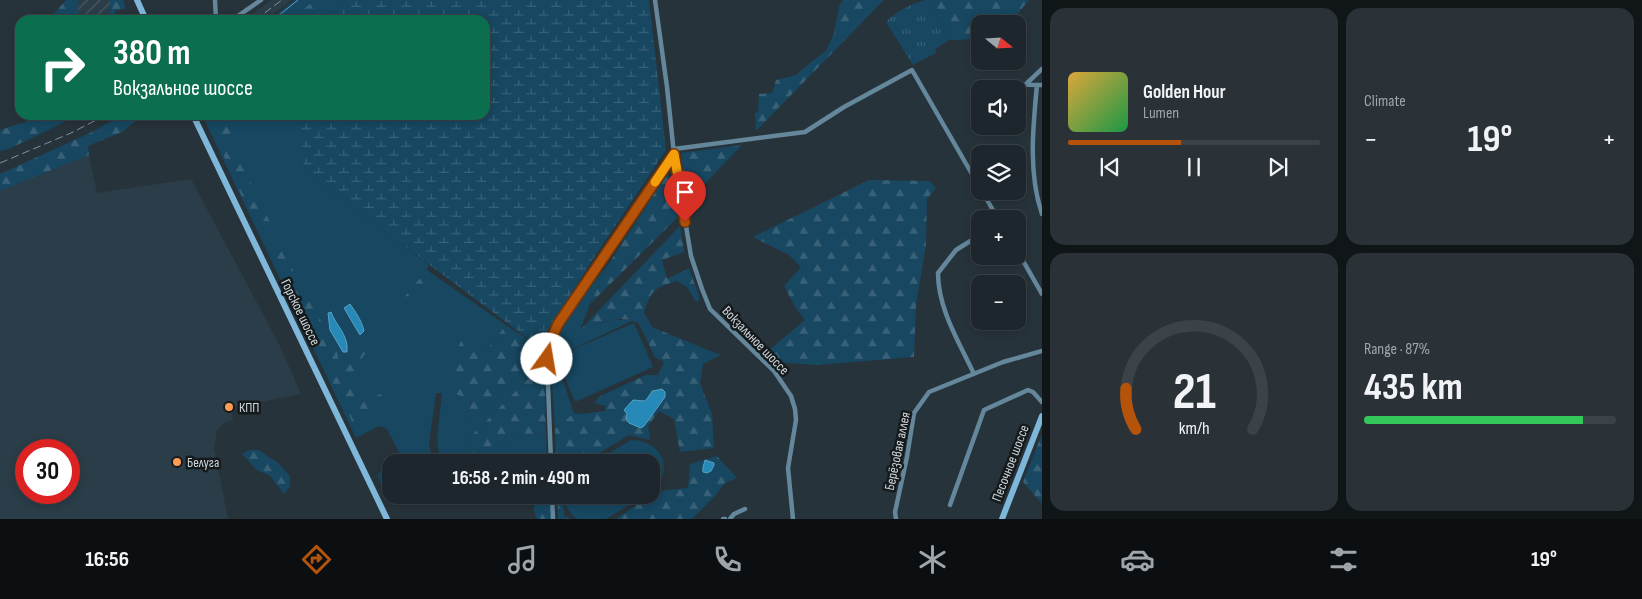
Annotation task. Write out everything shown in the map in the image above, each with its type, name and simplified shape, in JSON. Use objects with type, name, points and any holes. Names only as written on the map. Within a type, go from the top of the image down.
[{"type":"main road","points":[[136,0],[144,15]]},
{"type":"main road","name":"Горское шоссе","points":[[195,120],[387,519]]},
{"type":"main road","name":"Песочное шоссе","points":[[1002,519],[1042,416]]},
{"type":"street","points":[[215,0],[216,15]]},
{"type":"street","points":[[239,15],[261,0]]},
{"type":"street","name":"Вокзальное шоссе","points":[[655,0],[674,151],[691,256],[710,309],[774,371],[791,396],[796,420],[788,468],[793,519]]},
{"type":"street","points":[[1026,84],[1042,69]]},
{"type":"street","points":[[551,454],[547,359],[554,332],[674,151],[805,132],[844,107],[912,70],[971,173]]},
{"type":"street","points":[[1026,85],[1039,85],[1032,139],[1036,196],[1042,214]]},
{"type":"street","points":[[971,241],[956,250],[938,273],[938,283],[943,305],[974,374]]},
{"type":"street","points":[[1025,265],[1042,294]]},
{"type":"street","name":"Берёзовая аллея","points":[[896,519],[895,512],[914,414],[929,392],[1003,362],[1042,351]]},
{"type":"street","points":[[950,505],[984,410],[1028,390],[1033,392],[1042,402]]},
{"type":"street","points":[[552,504],[553,519]]},
{"type":"street","points":[[730,519],[734,514],[744,509]]},
{"type":"shaded area","points":[[78,0],[110,0],[110,15],[78,15]]},
{"type":"shaded area","points":[[272,0],[292,0],[272,15],[251,15]]},
{"type":"shaded area","points":[[89,155],[97,193],[191,179],[280,346],[301,394],[231,408],[233,420],[225,422],[217,430],[214,448],[228,519],[0,519],[0,191]]},
{"type":"shaded area","points":[[350,304],[363,327],[364,331],[360,335],[344,308]]},
{"type":"shaded area","points":[[331,312],[346,341],[347,352],[343,352],[330,330],[328,313]]},
{"type":"shaded area","points":[[662,389],[665,392],[665,397],[644,426],[641,428],[629,423],[624,410],[633,400],[645,401],[653,391]]},
{"type":"shaded area","points":[[705,460],[714,463],[711,471],[707,473],[703,472]]},
{"type":"green space","points":[[66,0],[78,0],[78,15],[53,15]]},
{"type":"green space","points":[[110,0],[123,0],[126,8],[115,11],[115,15],[110,15]]},
{"type":"green space","points":[[295,0],[345,0],[332,15],[276,15]]},
{"type":"green space","points":[[315,0],[332,0],[316,15],[296,15]]},
{"type":"green space","points":[[345,0],[649,0],[666,150],[538,346],[304,171],[300,120],[490,120],[490,15],[332,15]]},
{"type":"green space","points":[[843,0],[884,0],[756,131],[755,113],[758,112],[759,94],[772,93],[776,80],[796,75],[826,51],[834,33],[839,6]]},
{"type":"green space","points":[[929,0],[1029,0],[1016,15],[971,15],[971,39],[949,40]]},
{"type":"green space","points":[[929,0],[949,40],[935,49],[936,53],[913,65],[886,22],[904,8]]},
{"type":"green space","points":[[31,120],[69,120],[9,149],[0,151],[0,130]]},
{"type":"green space","points":[[114,120],[137,120],[122,132],[88,146],[89,155],[0,191],[0,174]]},
{"type":"green space","points":[[204,120],[300,120],[305,171],[429,265],[427,270],[506,325],[485,352],[471,399],[467,421],[480,409],[484,410],[542,353],[544,363],[469,438],[471,454],[439,454],[437,439],[442,393],[436,393],[429,444],[431,454],[400,454],[387,429],[379,426],[356,438]]},
{"type":"green space","points":[[218,120],[230,120],[231,132],[247,175],[295,274],[336,345],[339,363],[342,363],[395,308],[427,270],[437,282],[412,298],[382,331],[357,365],[354,374],[365,400],[371,399],[407,375],[410,382],[381,408],[362,415],[359,431],[355,429],[328,374],[285,280],[272,241],[255,209],[248,210],[218,142],[215,126]]},
{"type":"green space","points":[[742,145],[687,202],[681,153]]},
{"type":"green space","points":[[667,174],[671,179],[681,214],[590,304],[610,262]]},
{"type":"green space","points":[[869,180],[930,181],[936,188],[927,199],[926,245],[916,305],[914,357],[817,365],[774,362],[769,350],[805,320],[784,286],[801,267],[789,255],[753,237]]},
{"type":"green space","points":[[680,226],[684,252],[662,260],[667,279],[689,268],[700,299],[696,302],[688,288],[677,281],[654,291],[644,313],[652,327],[720,355],[703,364],[700,383],[712,414],[714,448],[680,452],[674,419],[659,411],[648,426],[650,440],[629,435],[598,454],[556,454],[555,429],[574,413],[605,411],[606,406],[594,403],[600,396],[646,375],[658,375],[664,362],[655,357],[639,324],[633,321],[618,319],[581,329]]},
{"type":"green space","points":[[610,262],[581,328],[613,320],[634,320],[560,355],[634,323],[653,367],[575,402],[556,356],[574,413],[555,429],[552,386],[554,347],[574,308]]},
{"type":"green space","points":[[506,325],[538,346],[542,353],[484,410],[480,409],[467,422],[471,399],[452,393],[455,354],[462,339],[485,352]]},
{"type":"green space","points":[[544,363],[546,433],[510,436],[490,454],[471,454],[469,438]]},
{"type":"green space","points":[[546,433],[547,454],[490,454],[510,436]]},
{"type":"green space","points":[[1042,434],[1042,504],[1023,482]]},
{"type":"green space","points":[[631,440],[642,441],[650,445],[659,454],[608,454]]},
{"type":"green space","points":[[249,450],[258,450],[277,462],[290,476],[290,486],[284,494],[270,476],[257,470],[242,454]]},
{"type":"green space","points":[[660,455],[664,466],[660,481]]},
{"type":"green space","points":[[717,456],[737,478],[725,483],[692,519],[616,519],[638,504],[660,504],[660,491],[688,488],[690,464]]},
{"type":"green space","points":[[382,472],[382,486],[377,474]]},
{"type":"green space","points":[[534,504],[550,504],[551,519],[537,519],[534,512]]},
{"type":"green space","points":[[557,504],[563,504],[564,516],[570,519],[558,519]]},
{"type":"green space","points":[[566,504],[630,504],[606,519],[577,519]]},
{"type":"waterway","points":[[279,15],[298,0]]},
{"type":"railway","points":[[262,15],[282,0]]},
{"type":"railway","points":[[0,163],[71,133],[96,120]]},
{"type":"slow traffic","points":[[655,182],[674,154],[679,182]]},
{"type":"place","name":"КПП","points":[[229,407]]},
{"type":"place","name":"Белуга","points":[[177,462]]},
{"type":"route","points":[[547,359],[551,340],[558,324],[674,154],[685,222]]}]
